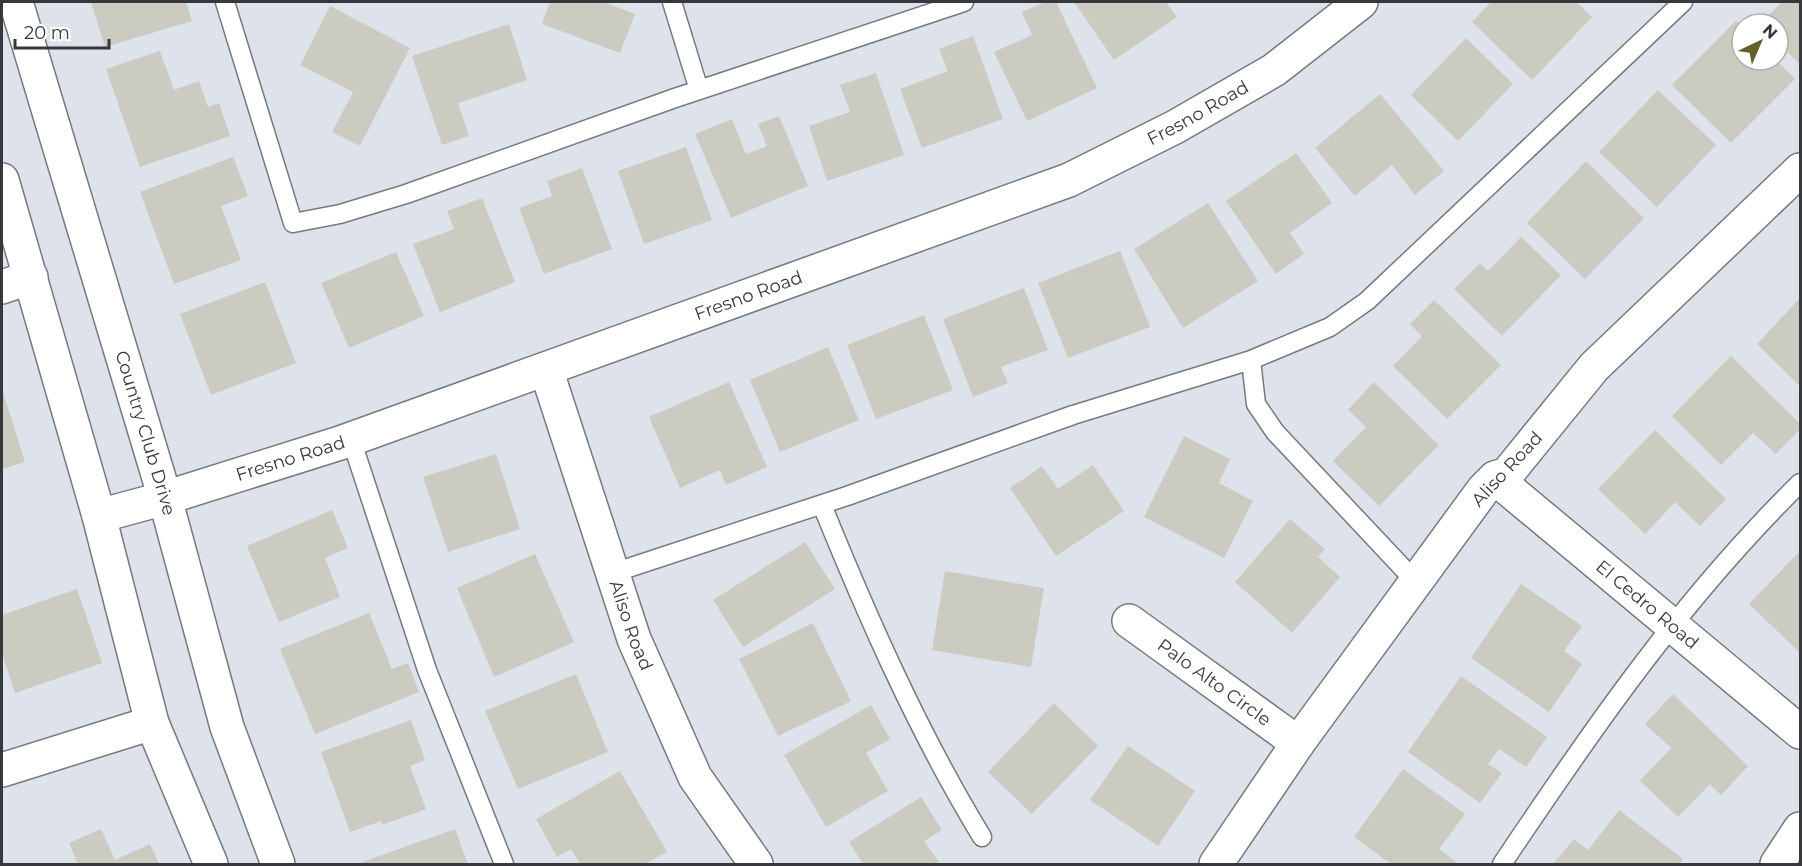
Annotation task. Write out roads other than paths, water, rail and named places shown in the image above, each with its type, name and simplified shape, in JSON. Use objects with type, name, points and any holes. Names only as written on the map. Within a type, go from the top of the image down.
[{"type":"street","name":"Country Club Drive","points":[[16,2],[165,498],[227,727],[278,864]]},
{"type":"street","name":"Fresno Road","points":[[99,516],[165,498],[351,439],[1069,180],[1175,127],[1274,70],[1361,2]]},
{"type":"street","name":"Aliso Road","points":[[1216,864],[1298,744],[1483,490],[1496,478],[1507,474],[1594,367],[1800,170]]},
{"type":"street","points":[[2,180],[16,282],[99,516],[152,723],[211,864]]},
{"type":"street","name":"Aliso Road","points":[[546,369],[634,639],[695,777],[756,864]]},
{"type":"street","name":"El Cedro Road","points":[[1496,478],[1800,732]]},
{"type":"street","name":"Palo Alto Circle","points":[[1129,621],[1298,744]]},
{"type":"street","points":[[2,770],[152,723]]},
{"type":"street","points":[[1777,864],[1800,829]]},
{"type":"lane","points":[[225,2],[293,223],[340,214],[406,194],[699,90],[964,2]]},
{"type":"lane","points":[[672,2],[699,90]]},
{"type":"lane","points":[[613,573],[822,505],[1073,415],[1251,360],[1330,327],[1367,301],[1683,2]]},
{"type":"lane","points":[[1251,360],[1256,404],[1275,432],[1416,582]]},
{"type":"lane","points":[[351,439],[427,670],[504,864]]},
{"type":"lane","points":[[1502,864],[1596,726],[1671,625],[1747,536],[1800,483]]},
{"type":"lane","points":[[822,505],[892,667],[947,780],[982,837]]}]
